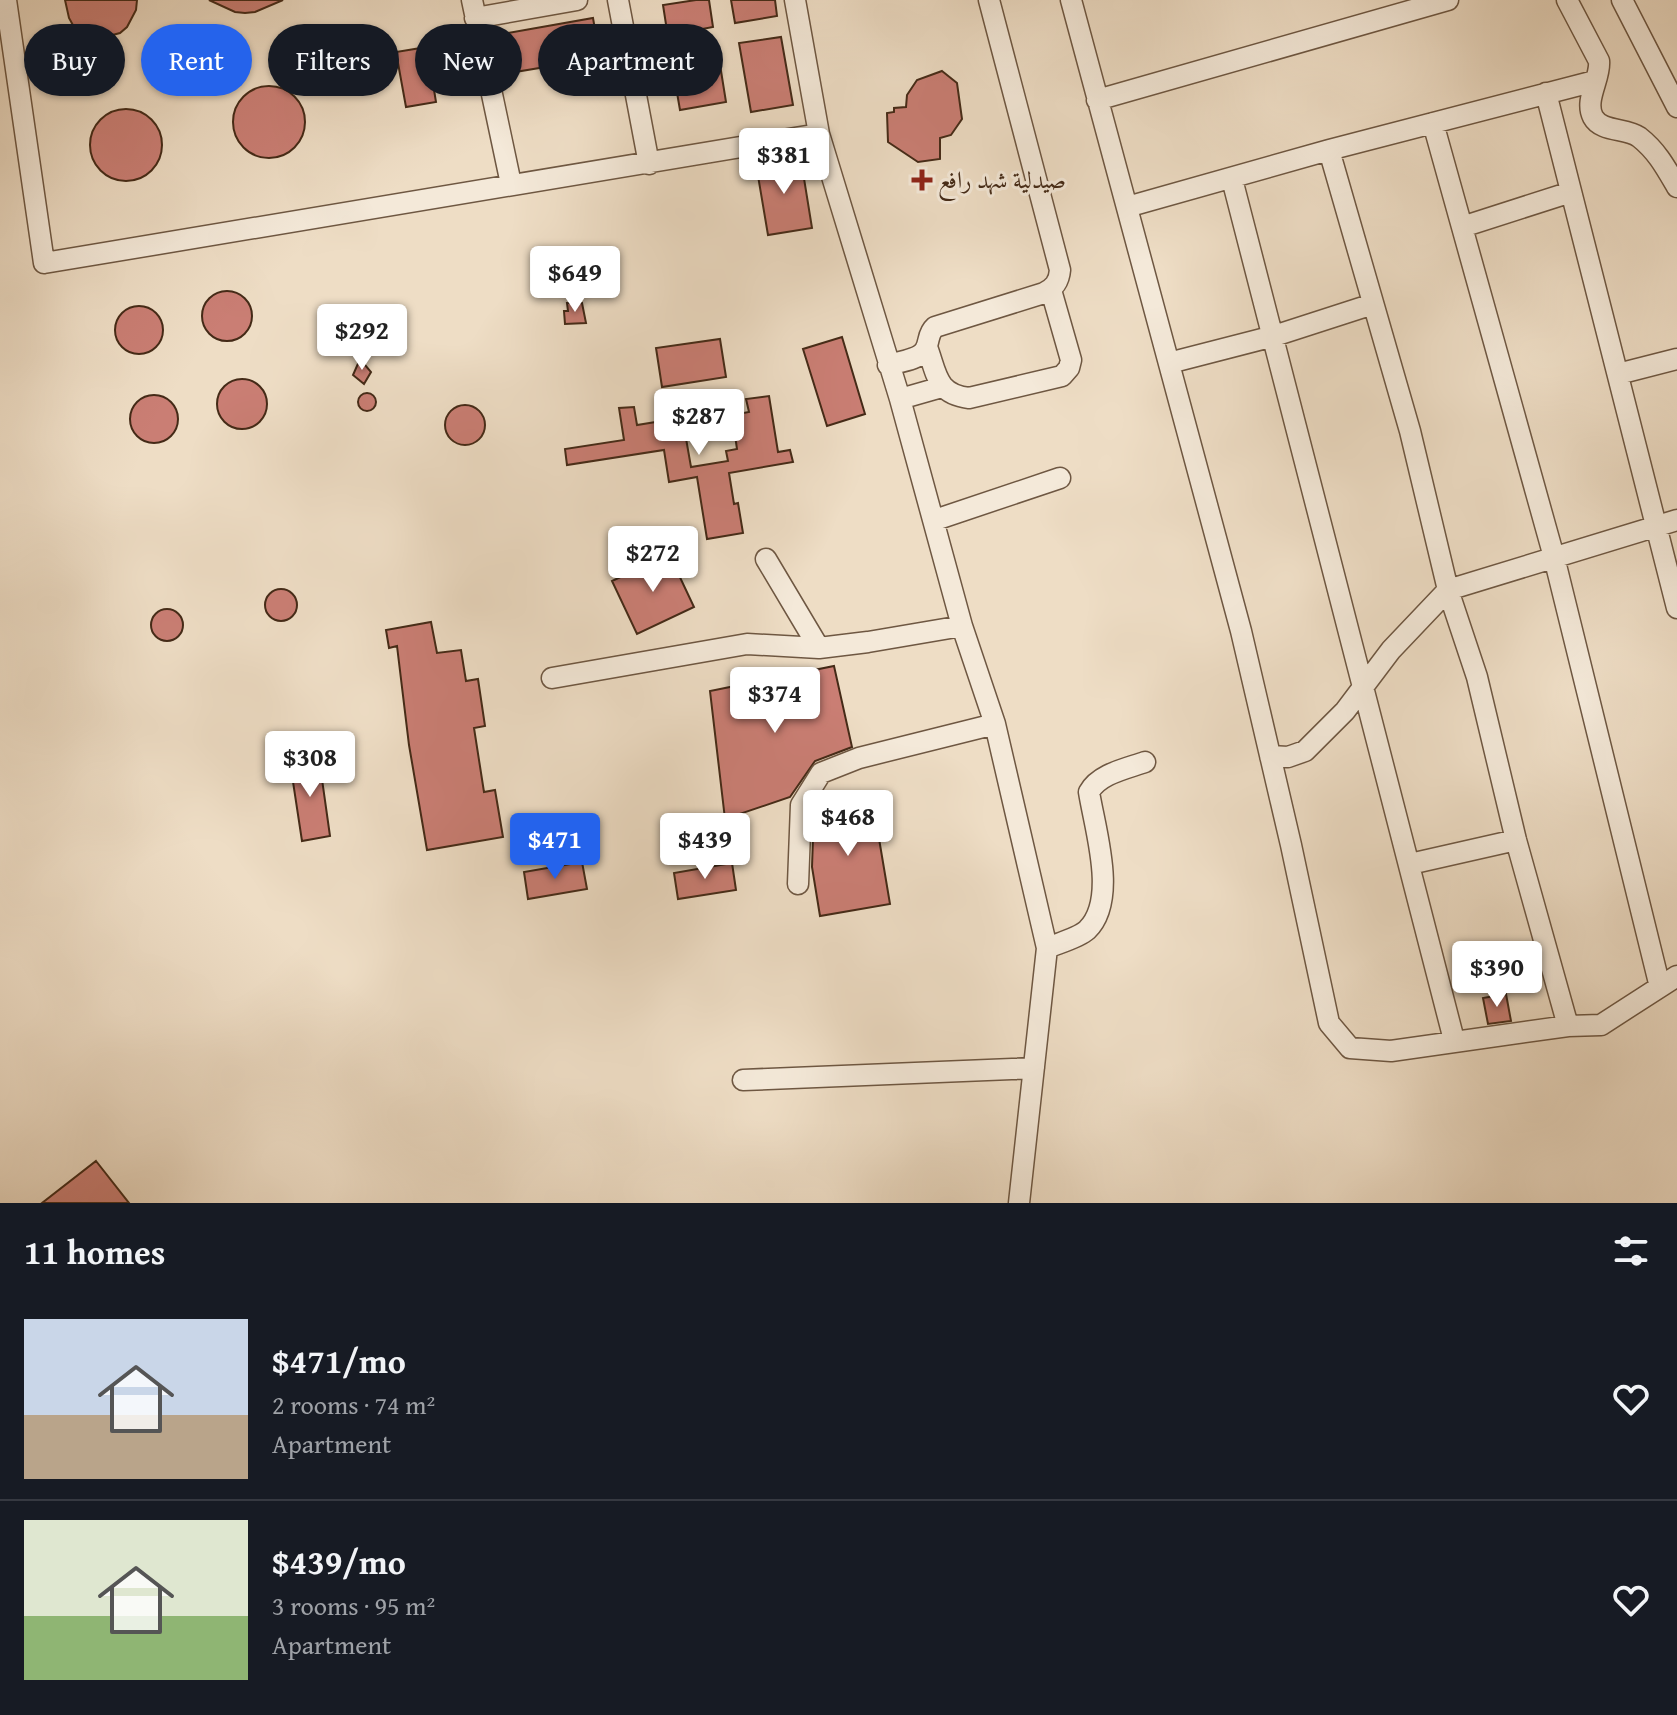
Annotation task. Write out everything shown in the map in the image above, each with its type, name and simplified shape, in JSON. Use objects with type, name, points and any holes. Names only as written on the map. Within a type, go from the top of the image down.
[{"type":"street","points":[[6,0],[44,263],[819,134]]},
{"type":"street","points":[[511,184],[474,9],[577,0]]},
{"type":"street","points":[[618,0],[649,164]]},
{"type":"street","points":[[795,0],[819,134],[900,399],[962,626],[995,724],[1047,948],[1019,1203]]},
{"type":"street","points":[[989,0],[1060,270],[1051,290],[935,327],[928,335],[927,347],[942,387],[954,396],[969,398],[1062,376],[1071,360],[1051,290]]},
{"type":"street","points":[[1071,0],[1241,631],[1329,1023],[1350,1048],[1391,1051],[1454,1040],[1601,1025],[1668,981],[1433,123]]},
{"type":"street","points":[[1097,100],[1448,0]]},
{"type":"street","points":[[1567,0],[1599,61],[1600,70],[1591,104],[1593,116],[1601,125],[1635,135],[1657,153],[1677,187]]},
{"type":"street","points":[[1622,0],[1677,107]]},
{"type":"street","points":[[1127,207],[1329,150],[1595,81]]},
{"type":"street","points":[[1546,93],[1677,608]]},
{"type":"street","points":[[1329,150],[1410,431],[1448,590],[1477,677],[1516,840],[1568,1026]]},
{"type":"street","points":[[1232,179],[1454,1040]]},
{"type":"street","points":[[1462,227],[1571,192]]},
{"type":"street","points":[[1169,363],[1274,336],[1373,304]]},
{"type":"street","points":[[888,365],[920,355],[927,347]]},
{"type":"street","points":[[1618,374],[1677,359]]},
{"type":"street","points":[[900,399],[942,387]]},
{"type":"street","points":[[935,520],[1060,478]]},
{"type":"street","points":[[1270,756],[1288,757],[1305,751],[1345,711],[1391,650],[1448,590],[1677,520]]},
{"type":"street","points":[[766,559],[819,648]]},
{"type":"street","points":[[552,678],[747,644],[819,648],[962,626]]},
{"type":"street","points":[[798,884],[801,805],[821,773],[859,758],[995,724]]},
{"type":"street","points":[[1047,948],[1086,931],[1101,908],[1103,877],[1089,792],[1094,783],[1105,777],[1145,762]]},
{"type":"street","points":[[1410,864],[1516,840]]},
{"type":"street","points":[[743,1080],[1034,1068]]},
{"type":"building","points":[[65,0],[137,0],[136,10],[125,29],[125,24],[72,24]]},
{"type":"building","points":[[209,0],[283,0],[245,13],[235,12]]},
{"type":"building","points":[[709,0],[713,24],[666,24],[663,5]]},
{"type":"building","points":[[731,0],[775,0],[777,16],[735,23]]},
{"type":"building","points":[[593,18],[594,24],[559,24]]},
{"type":"building","points":[[538,28],[538,68],[522,71],[522,30]]},
{"type":"building","points":[[781,37],[793,105],[751,112],[739,43]]},
{"type":"building","points":[[415,49],[415,96],[435,96],[436,102],[406,107],[399,52]]},
{"type":"building","points":[[942,71],[957,83],[962,119],[951,135],[940,138],[940,159],[918,162],[888,142],[887,113],[894,112],[894,108],[906,107],[907,95],[917,80]]},
{"type":"building","points":[[723,83],[726,102],[680,110],[678,96],[723,96]]},
{"type":"building","points":[[268,86],[268,96],[293,96],[304,115],[304,129],[299,142],[289,152],[276,157],[262,157],[249,152],[239,142],[234,129],[234,115],[239,102],[245,96],[252,96],[252,90],[262,87]]},
{"type":"building","points":[[126,109],[146,115],[156,125],[162,145],[156,165],[146,175],[126,181],[106,175],[96,165],[90,145],[96,125],[106,115]]},
{"type":"building","points":[[791,158],[802,166],[812,228],[768,235],[756,164]]},
{"type":"building","points":[[227,291],[244,299],[252,316],[244,333],[227,341],[210,333],[202,316],[210,299]]},
{"type":"building","points":[[567,303],[582,303],[586,323],[565,324]]},
{"type":"building","points":[[139,306],[148,307],[156,313],[162,321],[162,339],[156,347],[148,353],[139,354],[130,353],[122,347],[116,339],[115,330],[116,321],[122,313],[130,307]]},
{"type":"building","points":[[354,335],[362,335],[367,344],[365,351],[354,353],[349,348],[349,340]]},
{"type":"building","points":[[842,337],[865,414],[827,426],[803,349]]},
{"type":"building","points":[[720,339],[726,377],[662,387],[656,348]]},
{"type":"building","points":[[360,359],[371,372],[364,384],[353,375]]},
{"type":"building","points":[[242,379],[259,387],[267,404],[259,421],[242,429],[225,421],[217,404],[225,387]]},
{"type":"building","points":[[363,393],[371,393],[376,402],[374,409],[363,411],[358,406],[358,398]]},
{"type":"building","points":[[154,395],[163,396],[171,402],[177,410],[177,428],[171,436],[163,442],[154,443],[145,442],[137,436],[131,428],[130,419],[131,410],[137,402],[145,396]]},
{"type":"building","points":[[769,396],[778,452],[790,450],[793,462],[729,473],[743,533],[707,539],[697,477],[669,482],[664,450],[567,465],[565,449],[624,440],[619,408],[634,407],[637,425],[668,420],[666,413],[693,409],[696,425],[684,427],[691,467],[728,461],[726,451],[737,449],[732,415],[749,412],[746,399]]},
{"type":"building","points":[[465,405],[479,411],[485,425],[479,439],[465,445],[451,439],[445,425],[451,411]]},
{"type":"building","points":[[669,554],[694,607],[637,634],[612,581]]},
{"type":"building","points":[[281,589],[293,593],[297,605],[293,617],[281,621],[269,617],[265,605],[269,593]]},
{"type":"building","points":[[167,609],[179,613],[183,625],[179,637],[167,641],[155,637],[151,625],[155,613]]},
{"type":"building","points":[[431,622],[437,653],[461,650],[466,681],[478,679],[485,726],[474,728],[484,792],[495,790],[503,837],[427,850],[409,745],[397,646],[389,648],[386,630]]},
{"type":"building","points":[[834,666],[852,747],[815,761],[790,797],[725,819],[710,691]]},
{"type":"building","points":[[319,758],[330,836],[302,841],[290,762]]},
{"type":"building","points":[[872,797],[890,904],[820,916],[812,867],[814,809],[816,806]]},
{"type":"building","points":[[582,862],[587,889],[528,899],[524,872]]},
{"type":"building","points":[[732,863],[736,890],[678,899],[674,873]]},
{"type":"building","points":[[1506,994],[1511,1021],[1488,1024],[1483,998]]},
{"type":"building","points":[[96,1161],[129,1203],[42,1203]]},
{"type":"place","name":"صيدلية شهد رافع","points":[[922,180]]}]
